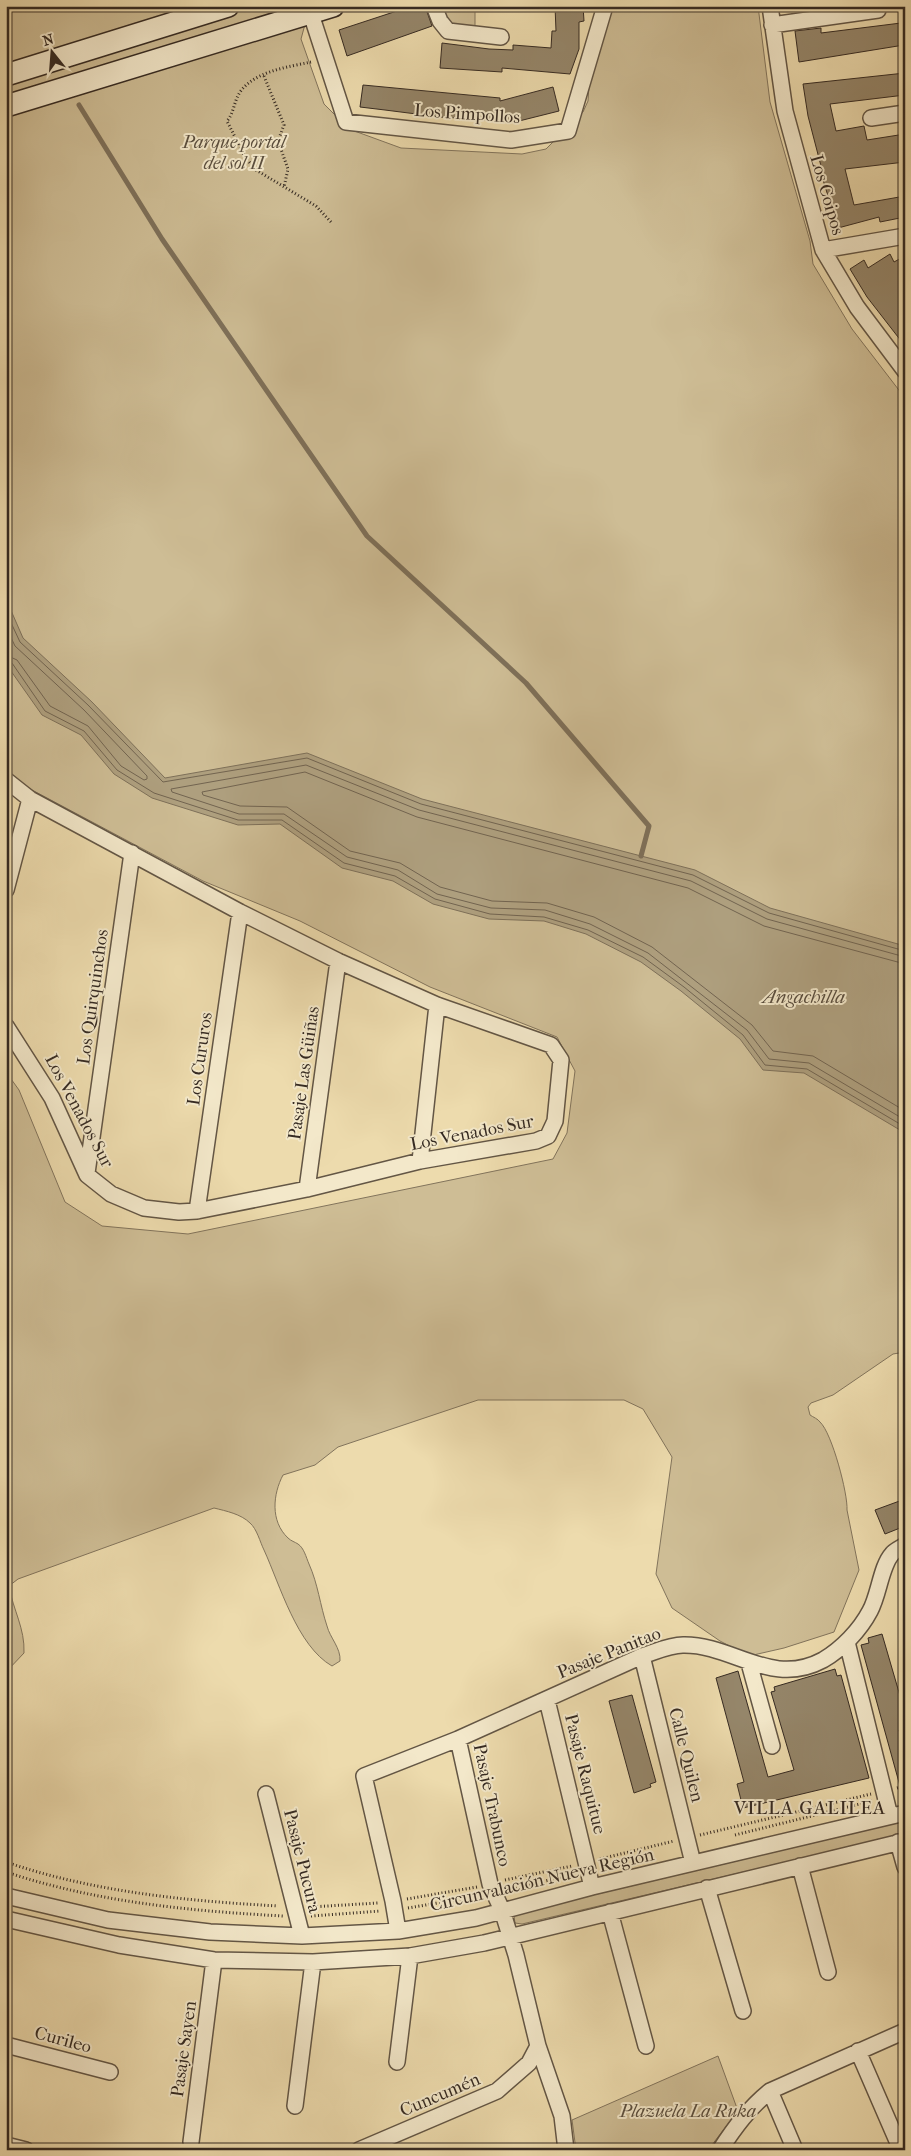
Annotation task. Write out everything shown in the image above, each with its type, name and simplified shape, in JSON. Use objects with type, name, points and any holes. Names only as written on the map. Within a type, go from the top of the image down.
[{"type":"main road","points":[[6,75],[228,6]]},
{"type":"main road","points":[[6,106],[333,6]]},
{"type":"street","points":[[434,6],[440,21],[448,31],[501,37]]},
{"type":"street","name":"Los Pimpollos","points":[[311,14],[346,122],[511,140],[568,131],[605,6]]},
{"type":"street","name":"Los Coipos","points":[[770,6],[786,111],[822,250],[857,307],[905,371]]},
{"type":"street","points":[[772,25],[878,10]]},
{"type":"street","points":[[871,118],[905,114]]},
{"type":"street","points":[[822,250],[905,236]]},
{"type":"street","name":"Los Venados Sur","points":[[6,780],[30,799],[104,837],[240,912],[338,961],[438,1005],[547,1043],[556,1048],[561,1060],[555,1122],[548,1136],[536,1142],[420,1161],[307,1190],[179,1212],[144,1208],[111,1194],[87,1175],[52,1098],[6,1026]]},
{"type":"street","points":[[6,890],[30,799]]},
{"type":"street","name":"Los Quirquinchos","points":[[87,1175],[132,854]]},
{"type":"street","name":"Los Cururos","points":[[197,1210],[240,912]]},
{"type":"street","name":"Pasaje Las Güiñas","points":[[307,1190],[338,961]]},
{"type":"street","points":[[420,1161],[438,1005]]},
{"type":"street","name":"Pasaje Panitao","points":[[394,1906],[364,1776],[547,1700],[642,1656],[682,1645],[698,1646],[749,1663],[780,1670],[802,1668],[823,1660],[847,1642],[870,1611],[892,1554],[905,1545]]},
{"type":"street","points":[[847,1642],[890,1816]]},
{"type":"street","name":"Calle Quilen","points":[[642,1656],[693,1863]]},
{"type":"street","points":[[749,1663],[772,1746]]},
{"type":"street","name":"Pasaje Raquitue","points":[[547,1700],[592,1887]]},
{"type":"street","name":"Pasaje Trabunco","points":[[458,1738],[491,1889],[502,1910],[538,2046],[562,2116],[566,2150]]},
{"type":"street","name":"Pasaje Pucura","points":[[266,1794],[302,1936]]},
{"type":"street","name":"Circunvalación Nueva Región","points":[[6,1896],[108,1920],[210,1932],[302,1936],[398,1931],[476,1918],[592,1887],[905,1813]]},
{"type":"street","points":[[6,1919],[118,1945],[214,1960],[313,1962],[410,1956],[510,1936],[901,1842],[905,1867]]},
{"type":"street","points":[[800,1866],[828,1972]]},
{"type":"street","points":[[707,1888],[743,2011]]},
{"type":"street","points":[[394,1906],[398,1931]]},
{"type":"street","points":[[610,1912],[646,2046]]},
{"type":"street","points":[[396,2062],[410,1956]]},
{"type":"street","name":"Pasaje Sayen","points":[[191,2142],[214,1960]]},
{"type":"street","points":[[294,2106],[313,1962]]},
{"type":"street","points":[[720,2150],[738,2122],[753,2105],[770,2091],[905,2031]]},
{"type":"street","name":"Curileo","points":[[6,2045],[110,2072]]},
{"type":"street","name":"Cuncumén","points":[[359,2150],[497,2091],[529,2063],[538,2046]]},
{"type":"street","points":[[858,2051],[901,2150]]},
{"type":"street","points":[[770,2091],[795,2150]]},
{"type":"street","points":[[6,2145],[26,2150]]},
{"type":"path","points":[[326,59],[274,71],[264,76],[241,91],[228,121],[245,157],[256,170],[316,206],[332,222]]},
{"type":"path","points":[[264,76],[284,125],[278,141],[288,170],[284,187]]},
{"type":"path","points":[[726,1838],[884,1794],[905,1786]]},
{"type":"path","points":[[6,1872],[78,1893],[209,1912],[296,1912],[394,1906],[491,1889],[588,1866],[686,1838],[884,1794]]},
{"type":"path","points":[[6,1862],[44,1875],[188,1901],[296,1912],[394,1906],[491,1889],[588,1866]]},
{"type":"green space","name":"Parque portal del sol II","points":[[6,6],[310,6],[301,39],[324,104],[349,129],[401,148],[522,154],[546,149],[583,112],[588,101],[590,69],[605,6],[758,6],[770,102],[810,241],[813,264],[852,329],[905,398],[905,1352],[893,1354],[833,1395],[811,1403],[808,1407],[810,1415],[825,1428],[834,1450],[845,1491],[859,1570],[834,1632],[784,1648],[749,1656],[720,1641],[672,1608],[656,1574],[672,1457],[643,1409],[624,1400],[478,1400],[338,1447],[315,1465],[283,1475],[275,1499],[278,1524],[289,1539],[298,1544],[305,1553],[317,1587],[330,1635],[340,1656],[340,1661],[332,1666],[320,1657],[299,1630],[252,1526],[238,1515],[214,1508],[18,1579],[9,1586],[23,1635],[24,1653],[6,1672],[6,1072],[19,1090],[65,1202],[102,1226],[188,1234],[553,1159],[567,1133],[575,1071],[557,1037],[430,987],[300,921],[203,881],[32,790],[6,774]]},
{"type":"green space","points":[[438,6],[475,6],[475,27],[451,25]]},
{"type":"green space","points":[[905,1821],[905,1834],[522,1924],[515,1923],[514,1916],[521,1912]]},
{"type":"green space","name":"Plazuela La Ruka","points":[[718,2056],[738,2111],[708,2150],[576,2150],[572,2120]]},
{"type":"water","name":"Angachilla","points":[[6,599],[23,638],[92,702],[165,778],[307,753],[422,799],[695,870],[770,908],[905,946],[905,1133],[804,1073],[763,1070],[740,1039],[681,991],[641,962],[586,934],[544,921],[489,919],[433,904],[393,881],[342,868],[280,824],[238,825],[152,798],[114,774],[81,735],[42,715],[6,664]]},
{"type":"building","points":[[412,6],[425,6],[432,26],[347,56],[339,30]]},
{"type":"building","points":[[555,6],[583,6],[584,21],[579,22],[579,49],[570,74],[502,68],[502,72],[440,68],[442,43],[489,49],[513,50],[513,45],[551,48],[552,31],[556,31]]},
{"type":"building","points":[[901,23],[904,45],[799,62],[795,31],[821,28],[821,33]]},
{"type":"building","points":[[905,73],[905,95],[830,104],[836,131],[864,126],[867,140],[905,134],[905,162],[845,169],[854,205],[905,196],[905,217],[880,222],[879,217],[838,228],[819,167],[821,166],[808,116],[803,84]]},
{"type":"building","points":[[363,85],[500,98],[500,101],[553,87],[559,111],[515,122],[440,117],[360,107]]},
{"type":"building","points":[[890,254],[894,262],[905,256],[905,346],[867,297],[850,269],[864,260],[868,268]]},
{"type":"building","points":[[905,1499],[905,1526],[885,1534],[875,1510]]},
{"type":"building","points":[[882,1634],[905,1713],[905,1728],[899,1730],[905,1754],[905,1786],[900,1786],[861,1645],[869,1643],[868,1638]]},
{"type":"building","points":[[835,1669],[837,1676],[841,1675],[869,1778],[743,1808],[737,1784],[744,1782],[716,1678],[738,1671],[768,1777],[794,1770],[771,1692],[775,1691],[774,1687]]},
{"type":"building","points":[[632,1695],[656,1782],[650,1784],[651,1787],[634,1793],[609,1701]]},
{"type":"waterway","points":[[79,105],[162,239],[367,536],[526,683],[649,826],[641,856]]},
{"type":"district","name":"VILLA GALILEA","points":[[810,1808]]}]
